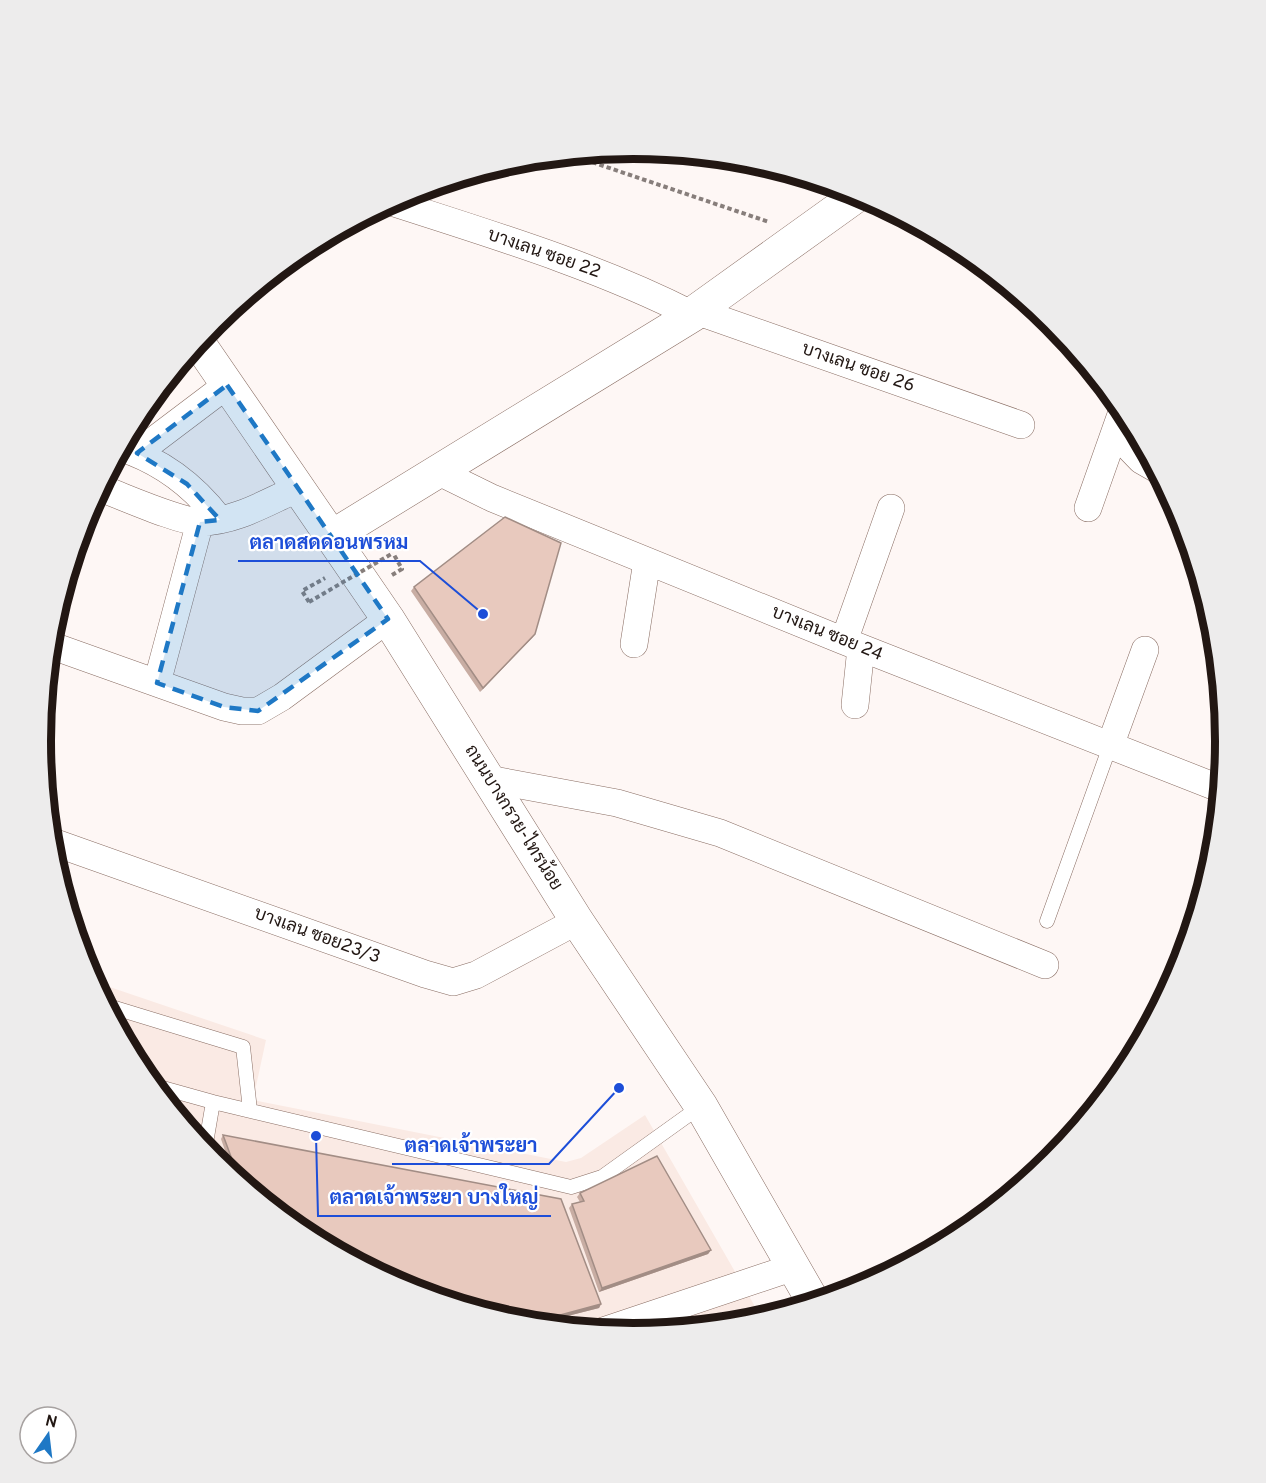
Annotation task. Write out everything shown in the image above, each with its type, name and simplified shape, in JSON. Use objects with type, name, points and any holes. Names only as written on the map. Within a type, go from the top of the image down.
[{"type":"main road","points":[[331,537],[694,313],[850,201]]},
{"type":"main road","name":"ถนนบางกรวย-ไทรน้อย","points":[[203,349],[388,619],[577,921],[701,1106],[810,1296]]},
{"type":"street","name":"บางเลน ซอย 22","points":[[405,207],[590,268],[694,313]]},
{"type":"street","name":"บางเลน ซอย 26","points":[[694,313],[1021,425]]},
{"type":"street","points":[[157,683],[210,521],[205,500],[187,484],[129,451],[227,385]]},
{"type":"street","points":[[1088,508],[1119,421]]},
{"type":"street","points":[[1120,423],[1143,461]]},
{"type":"street","name":"บางเลน ซอย 24","points":[[437,471],[492,498],[852,644],[1213,786]]},
{"type":"street","points":[[108,491],[175,516],[210,521],[246,512],[297,489]]},
{"type":"street","points":[[855,705],[852,644],[891,508]]},
{"type":"street","points":[[633,644],[648,561]]},
{"type":"street","points":[[59,648],[224,707],[242,711],[258,711],[282,697],[388,619]]},
{"type":"street","points":[[1110,746],[1145,650]]},
{"type":"street","points":[[489,779],[617,803],[720,832],[1045,965]]},
{"type":"street","name":"บางเลน ซอย23/3","points":[[60,845],[453,982],[476,975],[577,921]]},
{"type":"street","points":[[625,1324],[794,1268]]},
{"type":"lane","points":[[1047,921],[1110,746]]},
{"type":"lane","points":[[116,1008],[243,1047],[249,1110]]},
{"type":"lane","points":[[166,1089],[571,1187],[602,1177],[701,1106]]},
{"type":"lane","points":[[207,1138],[213,1102]]},
{"type":"path","points":[[590,161],[804,234]]},
{"type":"path","points":[[309,602],[393,553]]},
{"type":"highlighted area","points":[[227,385],[388,619],[258,711],[224,707],[157,683],[200,522],[220,520],[187,484],[137,453]]},
{"type":"shaded area","points":[[105,985],[266,1040],[253,1100],[566,1162],[581,1158],[645,1115],[757,1310],[709,1319],[671,1322],[633,1324],[595,1322],[557,1319],[519,1312],[482,1304],[434,1289],[342,1246],[279,1203],[249,1179],[221,1153],[171,1096],[129,1032]]},
{"type":"building","points":[[505,517],[561,543],[535,634],[483,688],[414,587]]},
{"type":"building","points":[[223,1135],[561,1199],[601,1304],[550,1318],[482,1304],[446,1293],[410,1279],[342,1246],[279,1203],[234,1165]]},
{"type":"building","points":[[657,1156],[711,1250],[602,1288],[572,1204],[584,1201],[580,1193]]},
{"type":"place","name":"ตลาดสดดอนพรหม","points":[[483,614]]},
{"type":"place","name":"ตลาดเจ้าพระยา","points":[[619,1088]]},
{"type":"place","name":"ตลาดเจ้าพระยา บางใหญ่","points":[[316,1136]]}]
